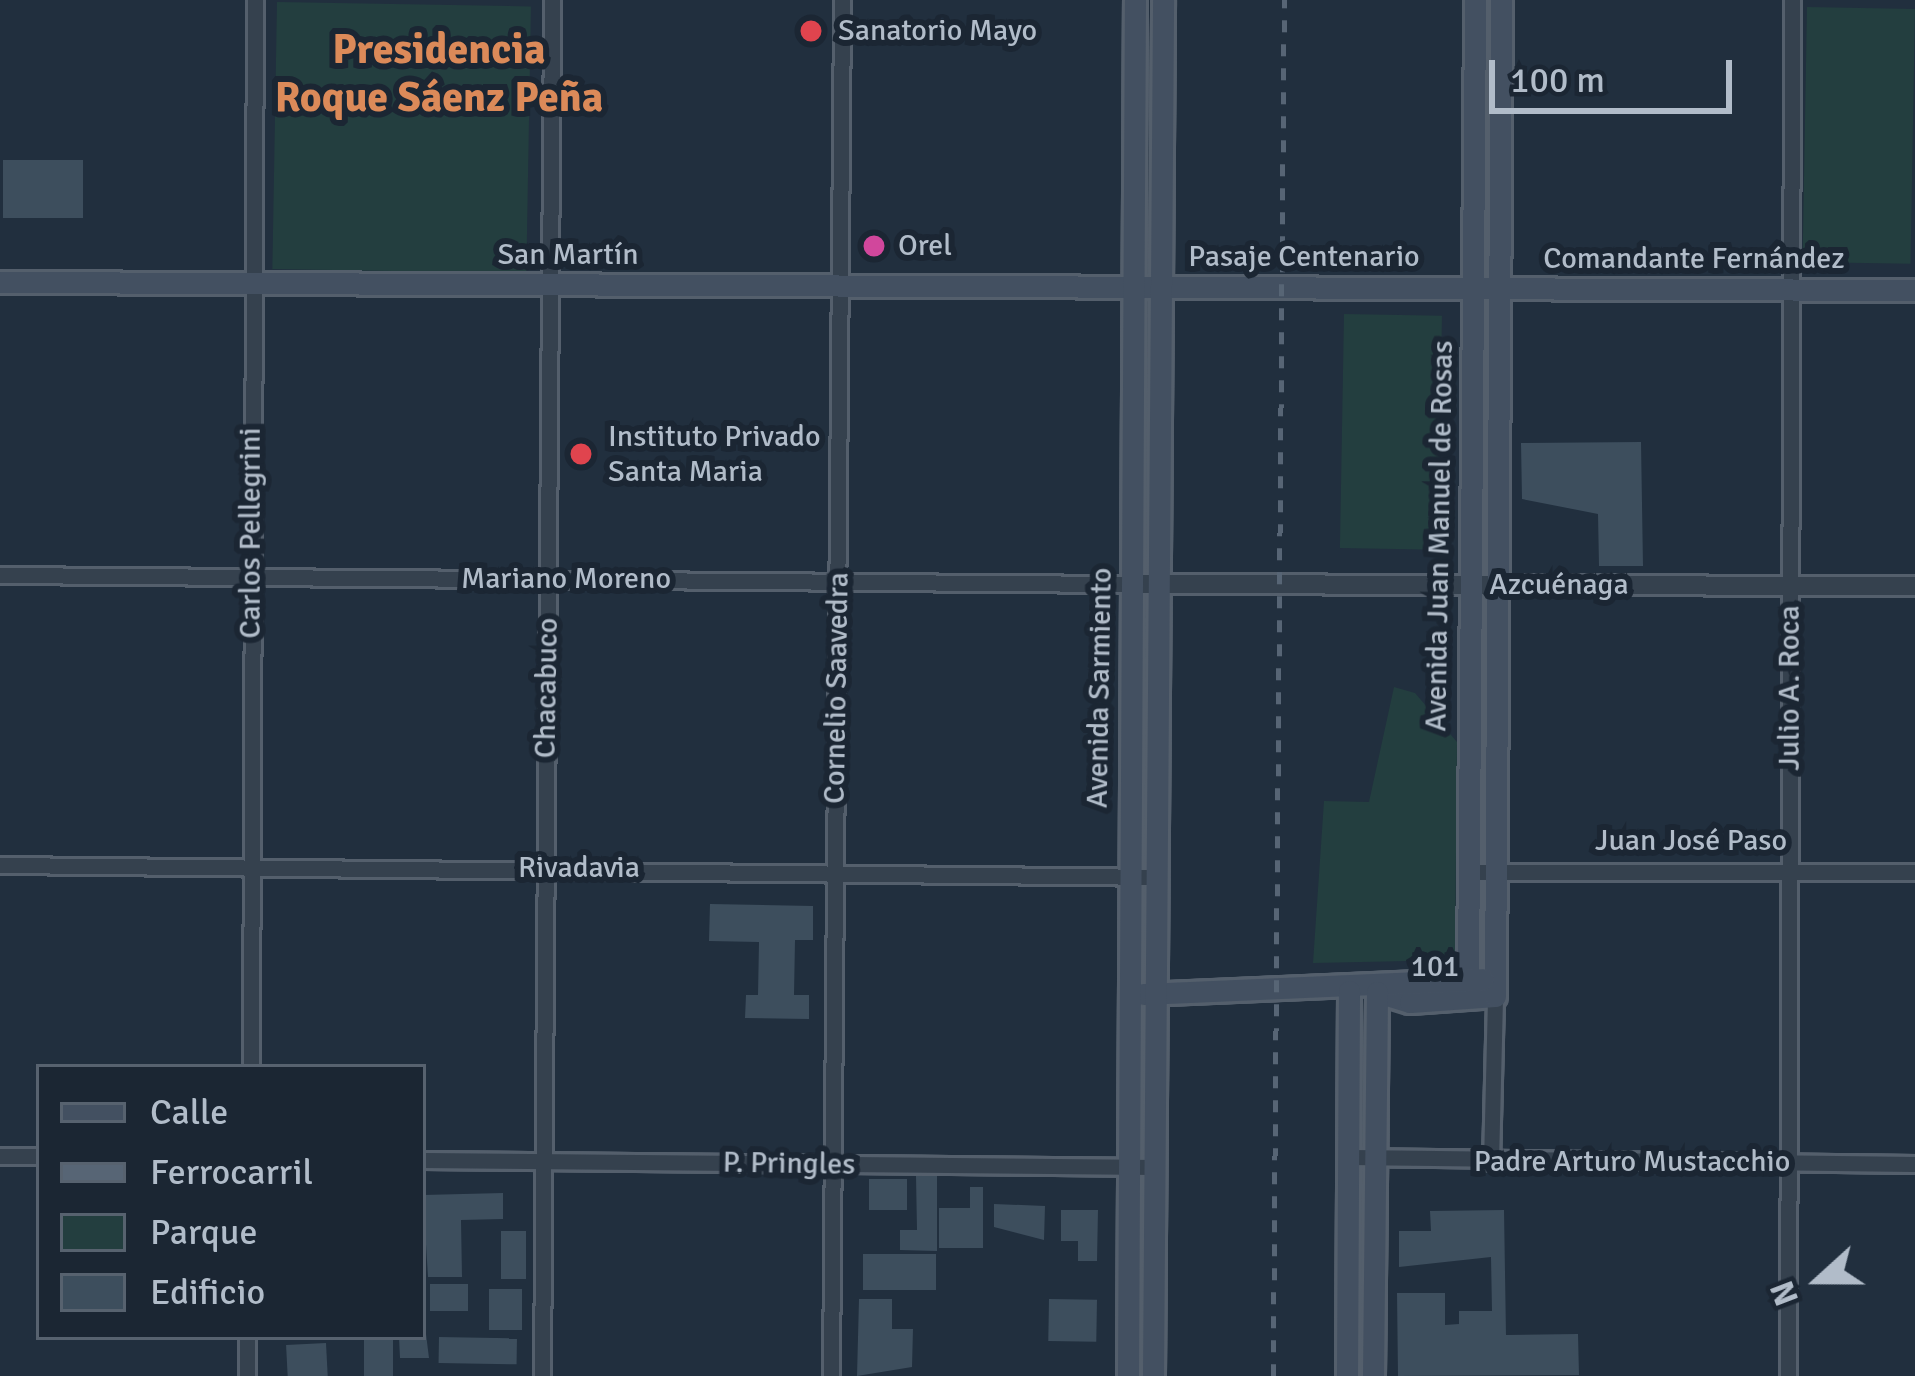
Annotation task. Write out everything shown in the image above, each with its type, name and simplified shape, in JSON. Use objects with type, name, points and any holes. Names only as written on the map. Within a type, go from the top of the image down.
[{"type":"main road","name":"Avenida Sarmiento","points":[[1127,1376],[1135,0]]},
{"type":"main road","name":"Avenida Sarmiento","points":[[1154,1376],[1163,0]]},
{"type":"main road","name":"Avenida Juan Manuel de Rosas","points":[[1468,980],[1475,0]]},
{"type":"main road","name":"Avenida Juan Manuel de Rosas","points":[[1495,987],[1502,0]]},
{"type":"main road","name":"San Martín","points":[[0,282],[1136,286]]},
{"type":"main road","name":"Pasaje Centenario","points":[[1136,286],[1473,288]]},
{"type":"main road","name":"Comandante Fernández","points":[[1473,288],[1915,290]]},
{"type":"main road","points":[[1130,993],[1377,992],[1468,980],[1495,987]]},
{"type":"main road","name":"101","points":[[1377,992],[1410,1002],[1495,987]]},
{"type":"main road","points":[[1347,1376],[1348,991]]},
{"type":"main road","points":[[1373,1376],[1377,992]]},
{"type":"street","name":"Carlos Pellegrini","points":[[250,1064],[255,0]]},
{"type":"street","name":"Chacabuco","points":[[542,1376],[552,0]]},
{"type":"street","name":"Cornelio Saavedra","points":[[831,1376],[842,0]]},
{"type":"street","name":"Julio A. Roca","points":[[1788,1376],[1792,0]]},
{"type":"street","name":"Mariano Moreno","points":[[0,575],[1132,584]]},
{"type":"street","name":"Azcuénaga","points":[[1132,584],[1915,586]]},
{"type":"street","name":"Rivadavia","points":[[0,866],[834,870],[1157,878]]},
{"type":"street","name":"Juan José Paso","points":[[1467,872],[1915,872]]},
{"type":"street","points":[[1491,1162],[1495,987]]},
{"type":"street","points":[[0,1156],[36,1156]]},
{"type":"street","name":"Padre Arturo Mustacchio","points":[[1349,1157],[1375,1162],[1915,1164]]},
{"type":"street","name":"P. Pringles","points":[[426,1160],[1155,1167]]},
{"type":"street","points":[[247,1340],[247,1376]]},
{"type":"green space","points":[[277,2],[531,6],[526,273],[272,269]]},
{"type":"green space","points":[[1807,7],[1915,9],[1911,264],[1803,262]]},
{"type":"green space","points":[[1344,314],[1442,316],[1438,550],[1340,548]]},
{"type":"green space","points":[[1394,687],[1415,693],[1457,742],[1455,960],[1313,963],[1324,801],[1369,802]]},
{"type":"building","points":[[3,160],[83,160],[83,218],[3,218]]},
{"type":"building","points":[[1641,442],[1643,566],[1599,566],[1598,514],[1522,499],[1521,443]]},
{"type":"building","points":[[710,904],[813,906],[813,940],[795,940],[794,995],[809,995],[809,1019],[745,1018],[746,995],[758,995],[759,942],[709,941]]},
{"type":"building","points":[[916,1176],[937,1176],[937,1251],[900,1250],[900,1230],[917,1230]]},
{"type":"building","points":[[869,1179],[907,1179],[907,1210],[869,1210]]},
{"type":"building","points":[[970,1187],[983,1187],[983,1248],[939,1248],[939,1208],[970,1208]]},
{"type":"building","points":[[503,1193],[503,1219],[461,1220],[462,1277],[428,1277],[426,1195]]},
{"type":"building","points":[[994,1204],[1045,1206],[1044,1240],[994,1227]]},
{"type":"building","points":[[1061,1210],[1098,1210],[1097,1261],[1078,1261],[1078,1241],[1061,1241]]},
{"type":"building","points":[[1504,1210],[1506,1335],[1578,1334],[1579,1375],[1398,1376],[1397,1293],[1445,1293],[1445,1325],[1459,1324],[1459,1311],[1492,1311],[1491,1257],[1399,1267],[1399,1231],[1431,1231],[1430,1211]]},
{"type":"building","points":[[501,1231],[526,1231],[526,1279],[501,1279]]},
{"type":"building","points":[[863,1254],[936,1254],[936,1290],[863,1290]]},
{"type":"building","points":[[430,1284],[468,1284],[468,1311],[430,1311]]},
{"type":"building","points":[[489,1289],[522,1289],[522,1330],[489,1330]]},
{"type":"building","points":[[859,1299],[892,1299],[892,1329],[913,1329],[912,1367],[857,1376]]},
{"type":"building","points":[[1049,1299],[1097,1300],[1096,1342],[1048,1341]]},
{"type":"building","points":[[426,1334],[429,1358],[400,1358],[399,1340],[426,1340]]},
{"type":"building","points":[[439,1337],[517,1338],[517,1364],[439,1363]]},
{"type":"building","points":[[364,1340],[393,1340],[393,1376],[364,1376]]},
{"type":"building","points":[[326,1343],[328,1376],[288,1376],[286,1345]]},
{"type":"railway","points":[[1273,1376],[1284,0]]},
{"type":"place","name":"Sanatorio Mayo","points":[[811,31]]},
{"type":"place","name":"Orel","points":[[874,246]]},
{"type":"place","name":"Instituto Privado Santa Maria","points":[[581,454]]},
{"type":"district","name":"Presidencia Roque Sáenz Peña","points":[[439,74]]}]
